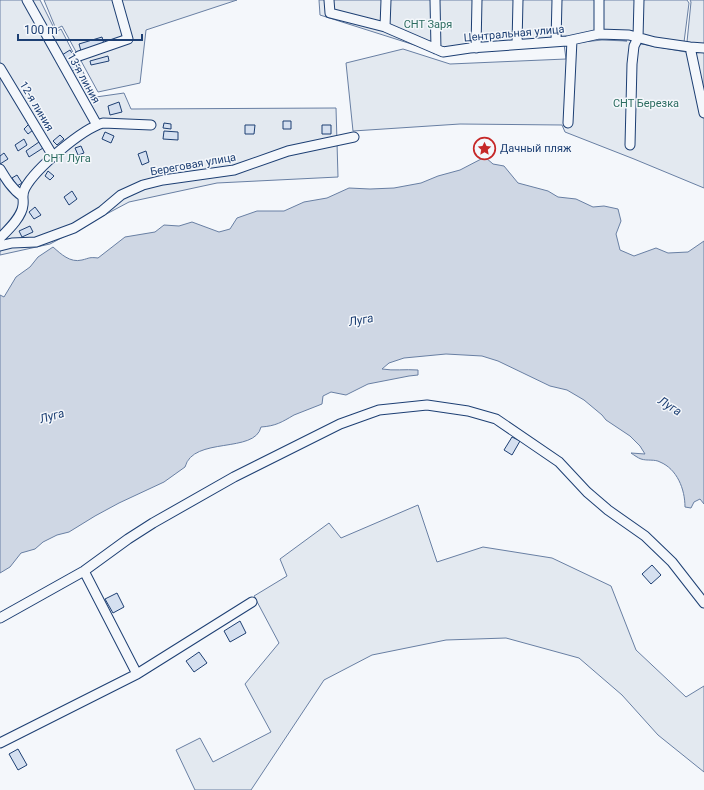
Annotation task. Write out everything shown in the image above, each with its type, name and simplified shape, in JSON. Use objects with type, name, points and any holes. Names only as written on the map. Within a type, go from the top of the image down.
[{"type":"street","name":"13-я линия","points":[[26,0],[97,125]]},
{"type":"street","points":[[79,56],[128,39],[118,0]]},
{"type":"street","name":"Центральная улица","points":[[328,0],[330,13],[385,27],[443,52],[572,40],[599,34],[629,35],[655,42],[704,48]]},
{"type":"street","points":[[385,27],[386,0]]},
{"type":"street","points":[[435,0],[436,48]]},
{"type":"street","points":[[476,48],[477,0]]},
{"type":"street","points":[[517,44],[518,0]]},
{"type":"street","points":[[556,41],[557,0]]},
{"type":"street","points":[[599,0],[599,34]]},
{"type":"street","points":[[630,144],[632,64],[634,46],[638,38],[639,0]]},
{"type":"street","points":[[568,123],[572,40]]},
{"type":"street","points":[[690,47],[704,113]]},
{"type":"street","name":"12-я линия","points":[[0,68],[54,156]]},
{"type":"street","points":[[22,196],[37,172],[66,146],[97,125],[103,123],[151,125]]},
{"type":"street","name":"Береговая улица","points":[[0,246],[12,243],[36,242],[74,228],[102,211],[121,195],[143,185],[163,180],[234,170],[288,151],[354,137]]},
{"type":"street","points":[[0,168],[15,191],[22,196],[24,203],[18,218],[0,238]]},
{"type":"street","points":[[0,618],[84,571],[153,523],[234,477],[340,424],[379,410],[427,405],[468,411],[496,419],[559,462],[587,492],[608,510],[645,536],[672,562],[704,603]]},
{"type":"street","points":[[84,571],[137,674]]},
{"type":"street","points":[[0,743],[137,674],[252,602]]},
{"type":"green space","name":"СНТ Луга","points":[[0,0],[40,0],[56,32],[61,29],[96,97],[124,93],[131,109],[336,108],[338,177],[217,183],[129,202],[50,244],[0,255]]},
{"type":"green space","points":[[44,0],[237,0],[146,30],[140,83],[98,92],[62,26],[56,29]]},
{"type":"green space","points":[[319,0],[687,0],[689,3],[683,50],[636,43],[686,52],[690,0],[704,0],[704,188],[565,132],[562,125],[460,124],[353,131],[346,63],[403,49],[450,64],[566,59],[564,44],[602,40],[627,41],[602,38],[450,48],[424,48],[320,15]]},
{"type":"green space","points":[[418,505],[437,562],[483,547],[552,558],[611,586],[636,650],[686,697],[704,686],[704,772],[658,735],[622,695],[579,658],[506,638],[446,640],[372,655],[324,680],[251,790],[195,790],[176,750],[200,738],[213,762],[271,732],[245,684],[279,643],[254,596],[287,576],[280,559],[329,523],[341,538]]},
{"type":"water","name":"Луга","points":[[485,157],[493,164],[504,166],[518,183],[548,191],[558,197],[576,199],[593,207],[604,206],[618,209],[621,221],[616,234],[620,250],[634,256],[656,248],[668,253],[688,252],[704,241],[704,504],[700,499],[694,502],[691,508],[685,507],[682,487],[671,469],[658,461],[641,459],[631,453],[645,454],[640,446],[630,436],[606,420],[584,400],[567,390],[550,386],[498,361],[482,356],[446,354],[404,358],[389,363],[382,369],[418,370],[418,375],[368,384],[346,395],[331,392],[323,396],[322,404],[294,415],[279,423],[261,427],[256,435],[248,440],[199,451],[190,457],[185,467],[164,482],[119,503],[69,532],[57,535],[43,542],[35,549],[21,553],[10,567],[0,573],[0,295],[4,297],[16,277],[30,267],[38,257],[53,247],[66,257],[78,261],[98,258],[125,237],[155,232],[164,225],[179,226],[192,222],[219,232],[230,229],[237,218],[257,211],[284,211],[304,202],[327,198],[349,188],[394,188],[421,183],[438,176],[460,170]]},
{"type":"building","points":[[102,37],[104,44],[81,51],[79,44]]},
{"type":"building","points":[[70,50],[80,67],[71,72],[62,55]]},
{"type":"building","points":[[108,56],[109,61],[91,65],[90,61]]},
{"type":"building","points":[[119,102],[122,112],[110,115],[108,106]]},
{"type":"building","points":[[283,121],[291,121],[291,129],[283,129]]},
{"type":"building","points":[[164,123],[171,124],[171,129],[163,128]]},
{"type":"building","points":[[29,124],[33,130],[28,134],[24,129]]},
{"type":"building","points":[[245,125],[255,125],[254,134],[245,134]]},
{"type":"building","points":[[322,125],[331,125],[331,134],[322,134]]},
{"type":"building","points":[[164,131],[178,132],[178,140],[163,139]]},
{"type":"building","points":[[105,132],[114,136],[111,143],[102,139]]},
{"type":"building","points":[[60,135],[64,139],[57,145],[53,141]]},
{"type":"building","points":[[24,139],[27,145],[18,151],[15,145]]},
{"type":"building","points":[[39,142],[43,148],[29,157],[26,151]]},
{"type":"building","points":[[81,146],[84,153],[78,155],[75,148]]},
{"type":"building","points":[[146,151],[149,162],[142,165],[138,154]]},
{"type":"building","points":[[4,153],[8,159],[0,164],[0,156]]},
{"type":"building","points":[[48,171],[54,176],[50,180],[45,176]]},
{"type":"building","points":[[17,175],[22,183],[17,186],[12,178]]},
{"type":"building","points":[[72,191],[77,199],[69,205],[64,197]]},
{"type":"building","points":[[35,207],[41,215],[34,219],[29,212]]},
{"type":"building","points":[[30,226],[33,232],[22,237],[19,231]]},
{"type":"building","points":[[512,437],[520,441],[512,455],[504,450]]},
{"type":"building","points":[[652,565],[661,575],[651,584],[642,574]]},
{"type":"building","points":[[117,593],[124,607],[113,613],[105,599]]},
{"type":"building","points":[[240,621],[246,633],[230,642],[224,631]]},
{"type":"building","points":[[199,652],[207,663],[194,672],[186,661]]},
{"type":"building","points":[[18,749],[27,765],[18,770],[9,754]]},
{"type":"place","name":"Дачный пляж","points":[[484,148]]},
{"type":"park label","name":"СНТ Заря","points":[[428,24]]},
{"type":"park label","name":"СНТ Березка","points":[[646,103]]}]
